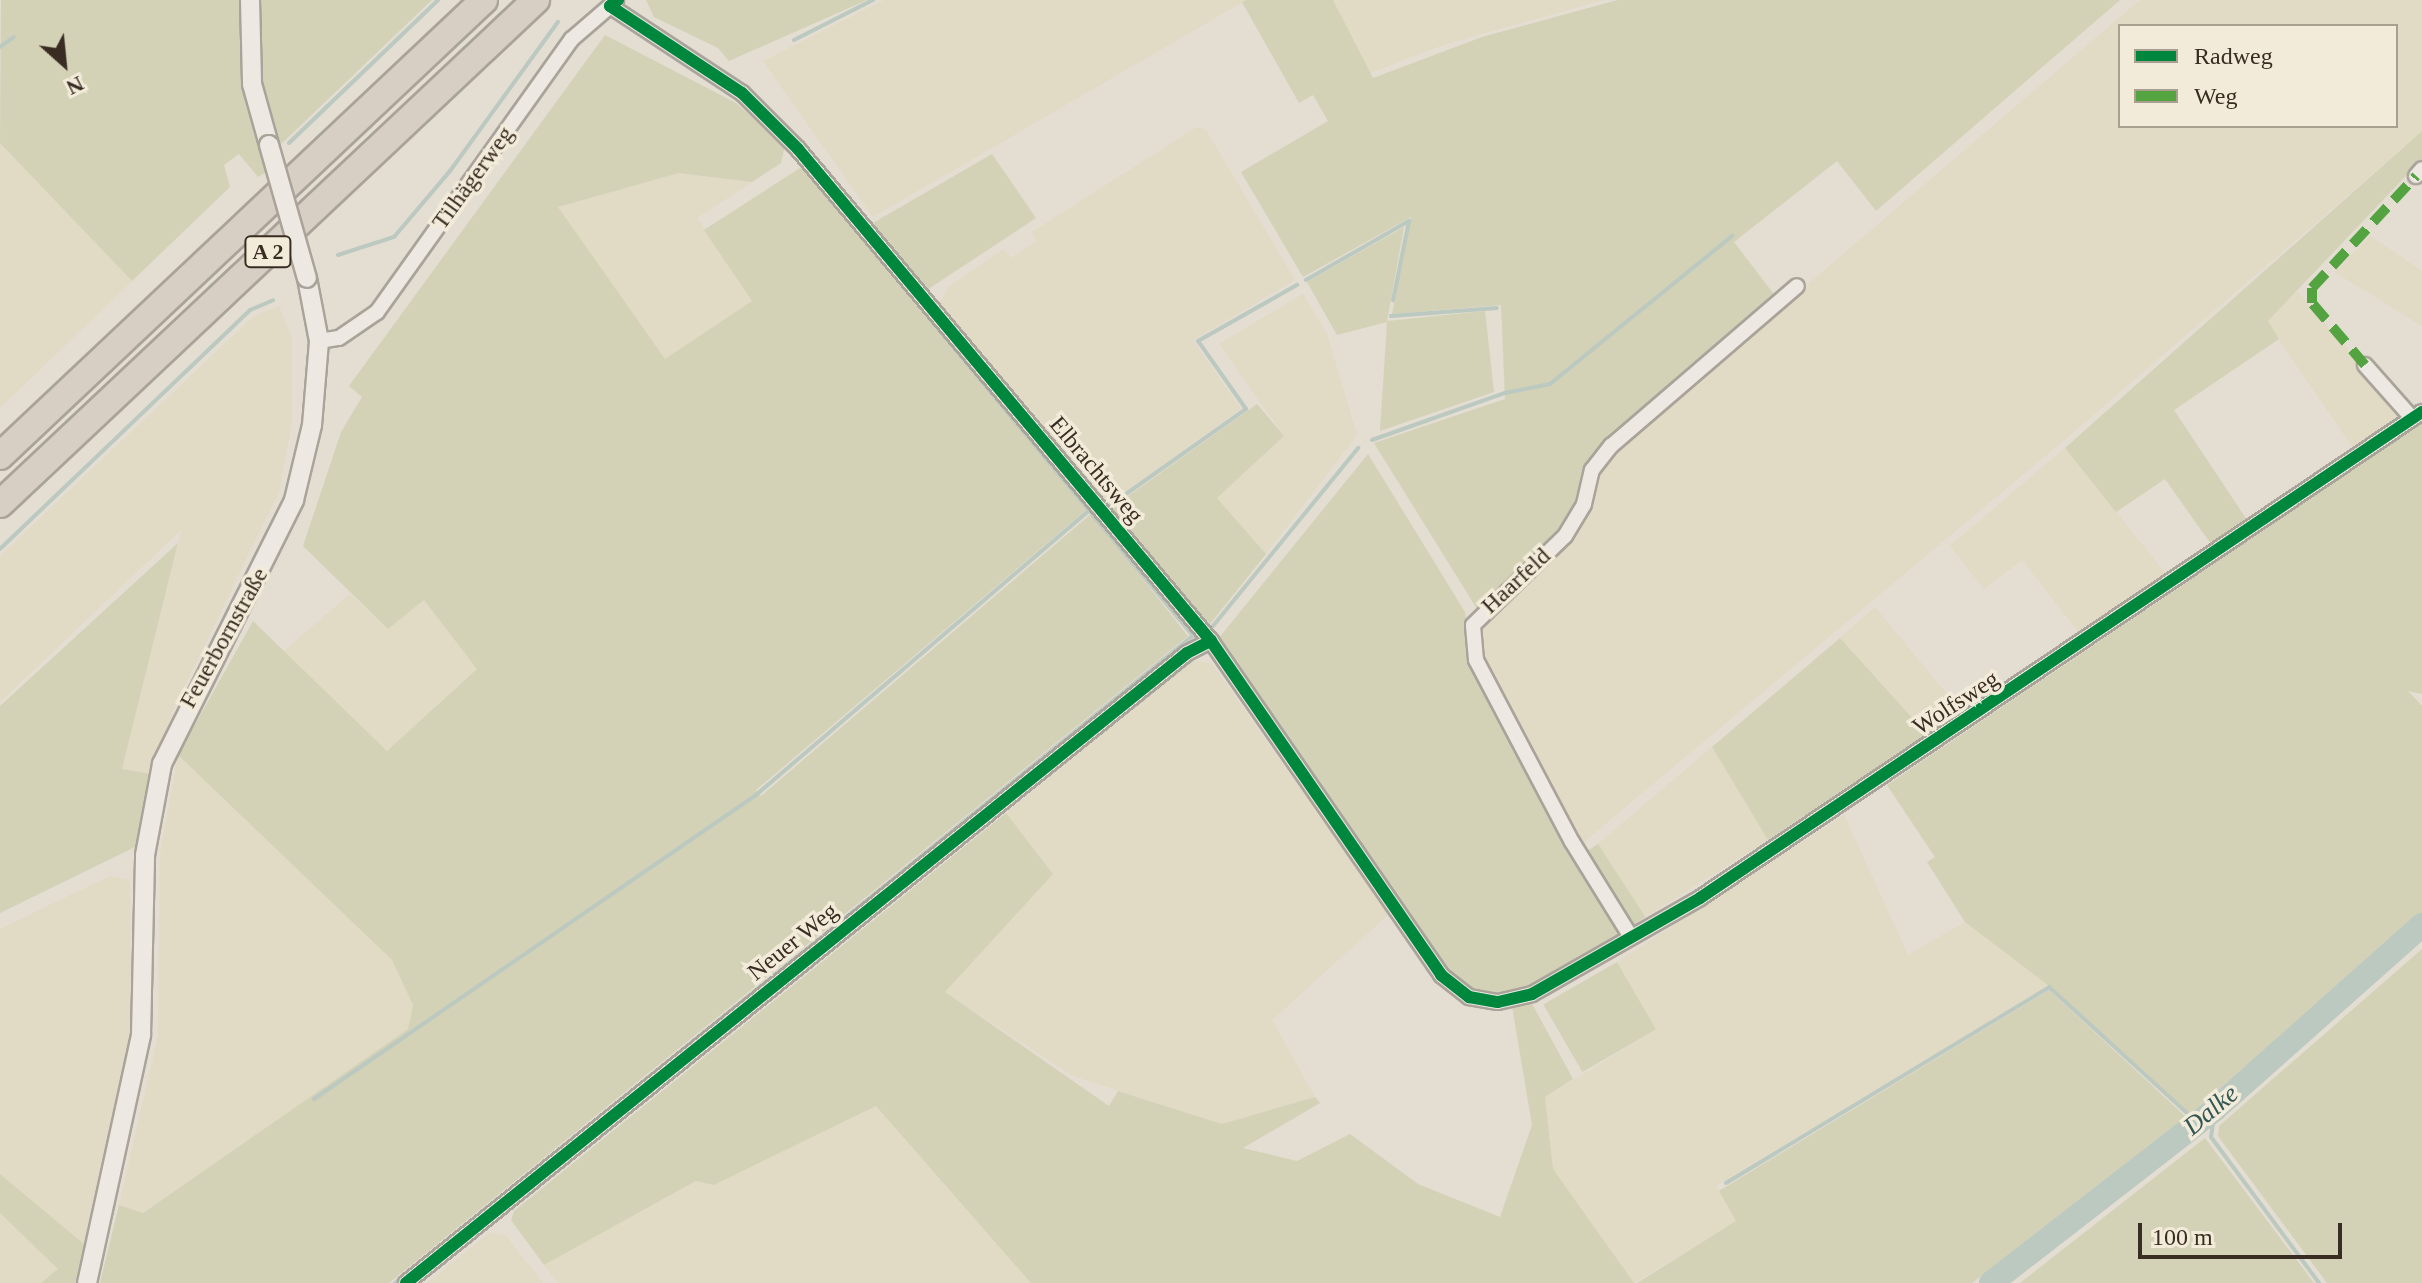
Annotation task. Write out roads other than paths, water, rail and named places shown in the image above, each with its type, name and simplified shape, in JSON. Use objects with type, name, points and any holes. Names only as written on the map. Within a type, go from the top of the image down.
[{"type":"highway","name":"A 2","points":[[0,456],[484,0]]},
{"type":"highway","name":"A 2","points":[[0,504],[536,0]]},
{"type":"street","name":"Feuerbornstraße","points":[[87,1283],[141,1035],[145,855],[162,764],[294,500],[312,425],[319,341],[307,278],[252,84],[250,0]]},
{"type":"street","name":"Tilhägerweg","points":[[319,341],[339,338],[377,312],[572,39],[614,3]]},
{"type":"street","name":"Elbrachtsweg","points":[[614,3],[742,93],[798,149],[1211,641],[1441,975],[1456,991],[1498,1002]]},
{"type":"street","name":"Haarfeld","points":[[1631,937],[1572,842],[1476,660],[1473,625],[1565,536],[1584,504],[1592,470],[1611,446],[1797,286]]},
{"type":"street","points":[[2365,365],[2417,415]]},
{"type":"street","name":"Wolfsweg","points":[[1498,1002],[1532,994],[1700,898],[2012,692],[2417,415]]},
{"type":"street","name":"Neuer Weg","points":[[406,1283],[1175,662],[1211,641]]},
{"type":"waterway","points":[[289,143],[438,0]]},
{"type":"waterway","points":[[794,40],[873,0]]},
{"type":"waterway","points":[[338,255],[394,237],[450,171],[558,22]]},
{"type":"waterway","points":[[0,47],[14,37]]},
{"type":"waterway","points":[[1306,280],[1409,221],[1393,300]]},
{"type":"waterway","points":[[1372,440],[1505,393],[1550,384],[1732,236]]},
{"type":"waterway","points":[[1109,506],[1246,409],[1198,341],[1297,285]]},
{"type":"waterway","points":[[0,549],[250,310],[273,300]]},
{"type":"waterway","points":[[1391,316],[1497,308]]},
{"type":"waterway","points":[[930,319],[1193,636]]},
{"type":"waterway","points":[[1213,626],[1358,448]]},
{"type":"waterway","points":[[314,1099],[756,795],[1090,510]]},
{"type":"waterway","points":[[395,1283],[1195,634]]},
{"type":"waterway","points":[[1019,798],[1191,660]]},
{"type":"waterway","name":"Dalke","points":[[1991,1283],[2215,1109],[2422,925]]},
{"type":"waterway","points":[[1726,1183],[2049,987],[2197,1122]]},
{"type":"waterway","points":[[2215,1109],[2211,1137],[2319,1283]]}]
